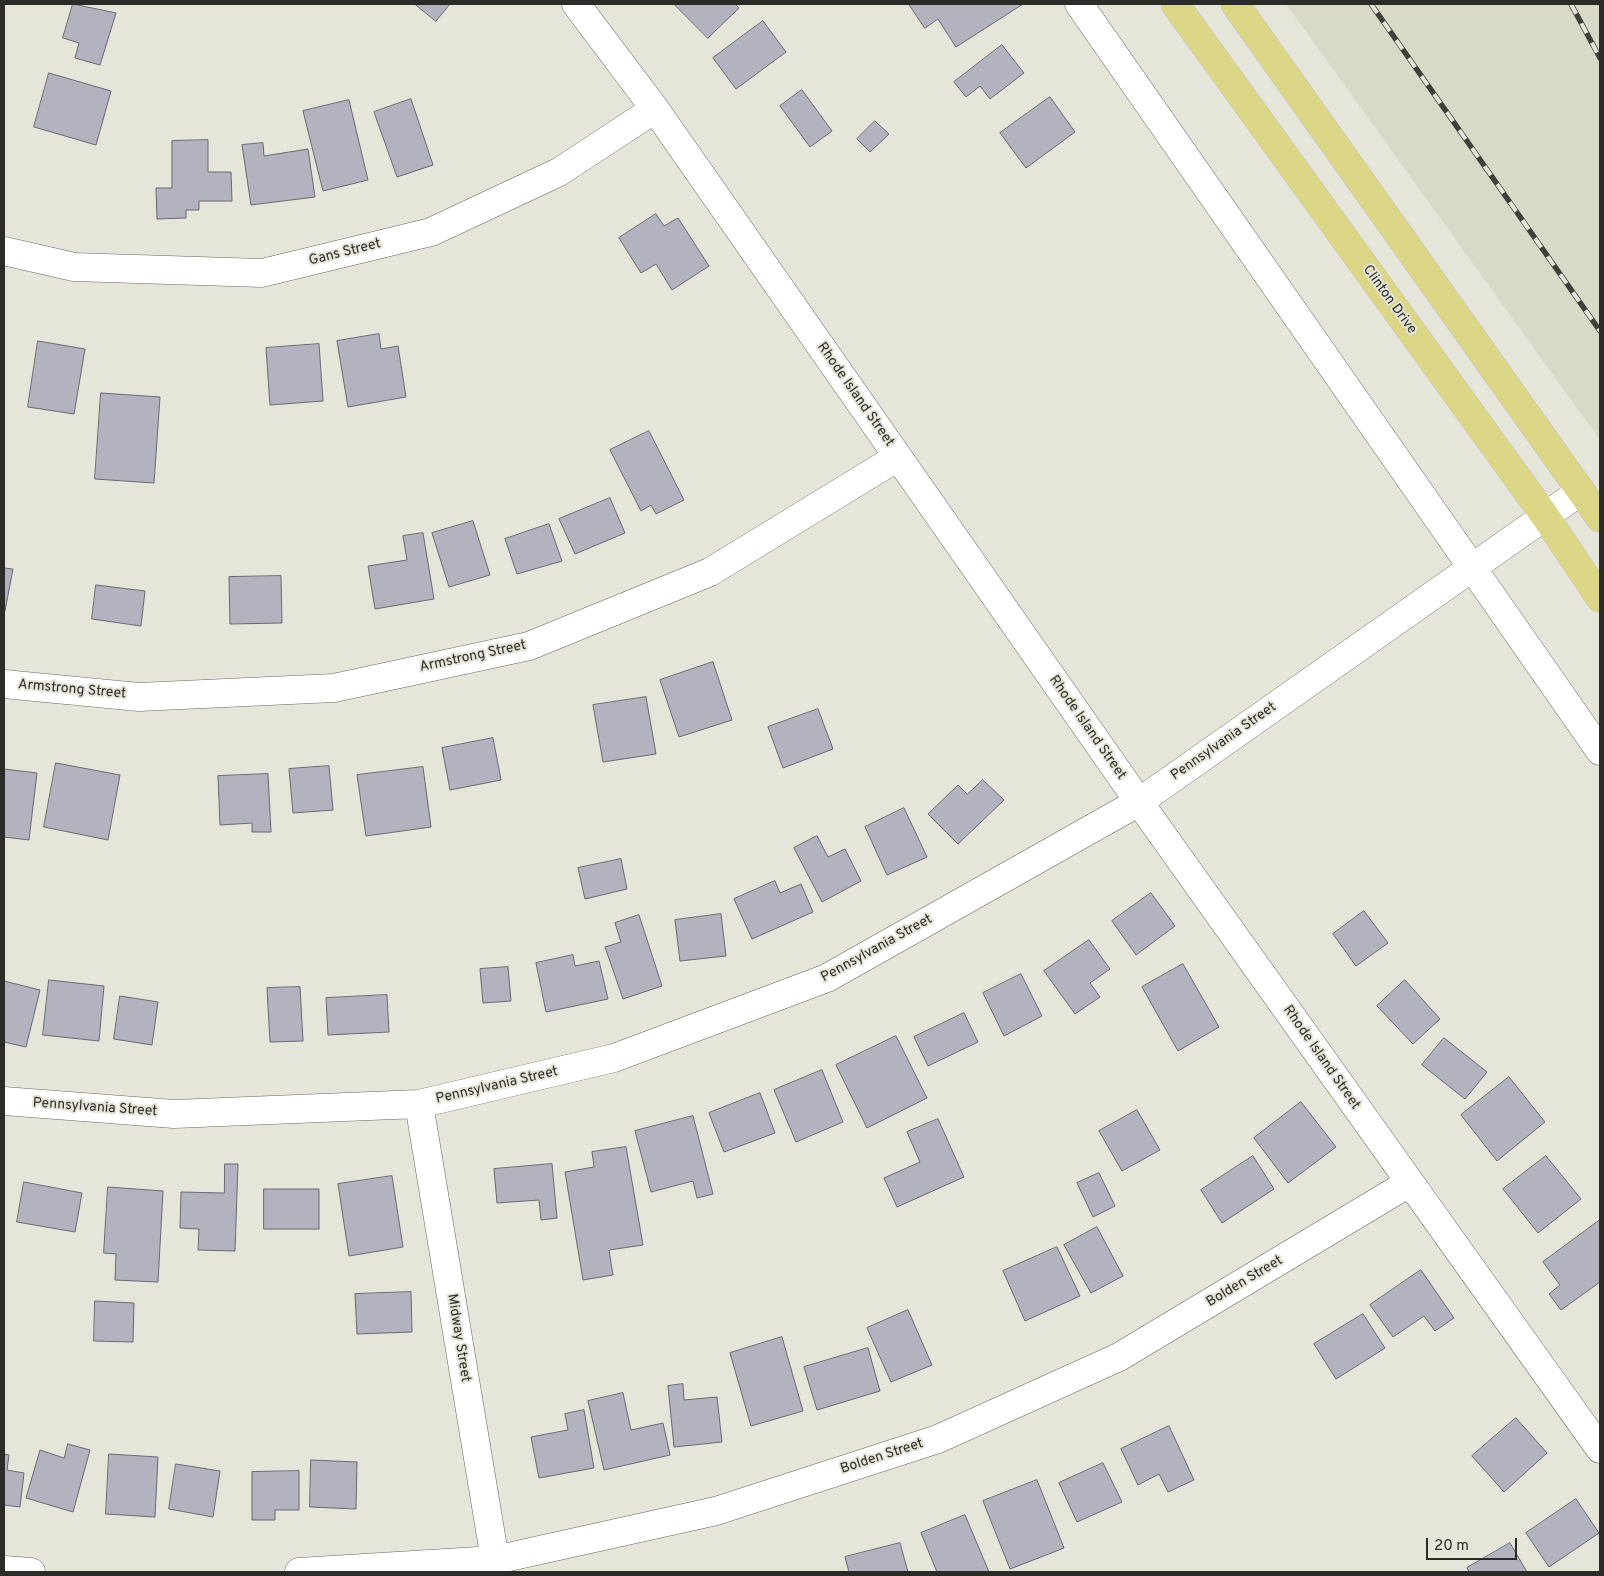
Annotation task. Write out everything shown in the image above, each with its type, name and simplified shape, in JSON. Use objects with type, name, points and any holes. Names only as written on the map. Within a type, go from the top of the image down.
[{"type":"main road","name":"Clinton Drive","points":[[1175,4],[1545,516],[1600,598]]},
{"type":"main road","points":[[1235,4],[1600,518]]},
{"type":"street","name":"Rhode Island Street","points":[[576,4],[656,109],[1139,802],[1600,1449]]},
{"type":"street","points":[[1079,4],[1600,750]]},
{"type":"street","name":"Gans Street","points":[[4,252],[74,267],[262,272],[431,232],[559,172],[656,109]]},
{"type":"street","name":"Armstrong Street","points":[[4,684],[139,697],[334,688],[529,646],[710,572],[898,457]]},
{"type":"street","name":"Pennsylvania Street","points":[[4,1101],[174,1114],[419,1104],[614,1058],[827,978],[1139,802],[1581,491]]},
{"type":"street","name":"Midway Street","points":[[419,1104],[496,1566]]},
{"type":"street","name":"Bolden Street","points":[[299,1572],[496,1566],[716,1511],[938,1439],[1118,1357],[1409,1183]]},
{"type":"street","points":[[4,1570],[31,1572]]},
{"type":"shaded area","points":[[1286,4],[1600,4],[1600,440]]},
{"type":"building","points":[[73,4],[116,13],[100,65],[75,58],[79,43],[63,38]]},
{"type":"building","points":[[415,4],[450,4],[436,21]]},
{"type":"building","points":[[674,4],[735,4],[739,8],[708,38]]},
{"type":"building","points":[[909,4],[1023,4],[956,47],[938,19],[925,28]]},
{"type":"building","points":[[763,21],[786,52],[736,89],[713,58]]},
{"type":"building","points":[[1002,45],[1024,73],[990,99],[980,86],[966,97],[954,82]]},
{"type":"building","points":[[49,73],[111,91],[96,145],[34,127]]},
{"type":"building","points":[[802,90],[832,131],[810,147],[780,106]]},
{"type":"building","points":[[1050,97],[1075,132],[1026,168],[1000,133]]},
{"type":"building","points":[[411,99],[433,165],[397,177],[374,112]]},
{"type":"building","points":[[349,100],[368,180],[323,191],[303,111]]},
{"type":"building","points":[[875,121],[889,134],[870,152],[857,139]]},
{"type":"building","points":[[208,140],[208,172],[231,172],[232,201],[199,201],[199,210],[186,210],[186,218],[157,219],[156,188],[172,188],[172,141]]},
{"type":"building","points":[[263,143],[264,156],[308,149],[315,197],[251,205],[242,145]]},
{"type":"building","points":[[656,214],[664,226],[678,218],[709,266],[672,290],[656,264],[641,273],[619,238]]},
{"type":"building","points":[[379,334],[381,349],[398,346],[406,397],[348,407],[337,341]]},
{"type":"building","points":[[38,341],[85,349],[74,414],[28,407]]},
{"type":"building","points":[[319,344],[323,401],[270,405],[266,348]]},
{"type":"building","points":[[101,393],[160,397],[154,483],[95,479]]},
{"type":"building","points":[[649,431],[684,500],[656,514],[651,505],[641,511],[610,450]]},
{"type":"building","points":[[610,498],[625,533],[575,554],[559,519]]},
{"type":"building","points":[[473,521],[490,575],[449,587],[432,533]]},
{"type":"building","points":[[549,524],[562,561],[517,574],[505,539]]},
{"type":"building","points":[[423,533],[434,599],[375,609],[368,566],[407,560],[403,536]]},
{"type":"building","points":[[4,568],[13,569],[5,611],[4,610]]},
{"type":"building","points":[[281,576],[282,623],[230,624],[229,577]]},
{"type":"building","points":[[96,585],[145,591],[141,626],[92,619]]},
{"type":"building","points":[[713,662],[732,720],[679,737],[660,680]]},
{"type":"building","points":[[646,697],[656,754],[603,762],[593,705]]},
{"type":"building","points":[[818,709],[833,749],[783,768],[768,727]]},
{"type":"building","points":[[493,738],[501,780],[450,790],[442,748]]},
{"type":"building","points":[[56,763],[120,775],[108,840],[44,827]]},
{"type":"building","points":[[329,766],[333,810],[293,813],[289,769]]},
{"type":"building","points":[[423,767],[431,827],[366,836],[357,775]]},
{"type":"building","points":[[4,769],[37,773],[29,840],[4,837]]},
{"type":"building","points":[[268,774],[271,832],[252,832],[252,823],[220,825],[218,776]]},
{"type":"building","points":[[983,780],[1004,800],[958,844],[928,814],[958,785],[967,794]]},
{"type":"building","points":[[904,808],[927,857],[887,875],[865,827]]},
{"type":"building","points":[[817,836],[828,857],[845,849],[861,881],[822,902],[794,848]]},
{"type":"building","points":[[621,859],[627,889],[585,899],[578,868]]},
{"type":"building","points":[[775,881],[780,893],[801,884],[813,912],[752,939],[734,899]]},
{"type":"building","points":[[1151,893],[1175,926],[1136,955],[1112,921]]},
{"type":"building","points":[[1364,911],[1388,943],[1356,966],[1333,934]]},
{"type":"building","points":[[721,914],[726,956],[680,961],[675,920]]},
{"type":"building","points":[[639,915],[662,986],[623,999],[605,947],[621,942],[615,923]]},
{"type":"building","points":[[1089,940],[1110,969],[1090,983],[1100,997],[1075,1014],[1044,971]]},
{"type":"building","points":[[573,955],[575,966],[599,961],[608,999],[546,1012],[536,963]]},
{"type":"building","points":[[1183,964],[1219,1027],[1178,1051],[1142,987]]},
{"type":"building","points":[[508,967],[511,1001],[483,1003],[480,969]]},
{"type":"building","points":[[1021,974],[1042,1016],[1004,1036],[983,993]]},
{"type":"building","points":[[49,980],[104,986],[99,1041],[43,1035]]},
{"type":"building","points":[[1405,980],[1440,1019],[1413,1044],[1377,1006]]},
{"type":"building","points":[[4,981],[40,990],[26,1047],[4,1042]]},
{"type":"building","points":[[300,987],[303,1041],[270,1042],[267,988]]},
{"type":"building","points":[[387,995],[389,1032],[328,1035],[326,998]]},
{"type":"building","points":[[120,996],[158,1002],[152,1045],[114,1039]]},
{"type":"building","points":[[964,1013],[978,1042],[928,1066],[914,1037]]},
{"type":"building","points":[[896,1036],[927,1098],[867,1128],[836,1065]]},
{"type":"building","points":[[1444,1038],[1487,1072],[1465,1099],[1422,1065]]},
{"type":"building","points":[[822,1070],[843,1122],[796,1142],[774,1090]]},
{"type":"building","points":[[1509,1077],[1545,1122],[1497,1161],[1461,1115]]},
{"type":"building","points":[[760,1093],[775,1133],[724,1152],[709,1113]]},
{"type":"building","points":[[1301,1102],[1336,1147],[1288,1183],[1254,1138]]},
{"type":"building","points":[[1137,1110],[1160,1150],[1122,1171],[1099,1131]]},
{"type":"building","points":[[693,1116],[713,1194],[697,1198],[693,1181],[651,1192],[635,1131]]},
{"type":"building","points":[[938,1119],[964,1177],[897,1207],[884,1178],[920,1162],[907,1132]]},
{"type":"building","points":[[626,1147],[643,1245],[609,1250],[613,1275],[583,1280],[565,1172],[594,1167],[592,1152]]},
{"type":"building","points":[[1253,1156],[1274,1189],[1222,1223],[1201,1190]]},
{"type":"building","points":[[1546,1156],[1581,1199],[1538,1233],[1503,1189]]},
{"type":"building","points":[[225,1164],[238,1164],[235,1251],[198,1250],[199,1229],[180,1228],[181,1192],[224,1193]]},
{"type":"building","points":[[552,1164],[557,1218],[541,1220],[539,1200],[497,1203],[494,1169]]},
{"type":"building","points":[[1099,1173],[1115,1206],[1093,1217],[1077,1183]]},
{"type":"building","points":[[392,1176],[403,1247],[349,1256],[338,1184]]},
{"type":"building","points":[[24,1182],[82,1193],[75,1232],[17,1222]]},
{"type":"building","points":[[108,1187],[163,1191],[158,1282],[115,1280],[116,1254],[104,1253]]},
{"type":"building","points":[[264,1189],[319,1189],[319,1229],[264,1229]]},
{"type":"building","points":[[1600,1220],[1600,1282],[1561,1310],[1549,1294],[1560,1285],[1543,1262]]},
{"type":"building","points":[[1097,1227],[1123,1276],[1091,1293],[1064,1245]]},
{"type":"building","points":[[1057,1247],[1080,1296],[1025,1321],[1003,1271]]},
{"type":"building","points":[[1421,1270],[1454,1318],[1435,1331],[1424,1316],[1393,1337],[1370,1305]]},
{"type":"building","points":[[411,1292],[412,1332],[357,1334],[355,1294]]},
{"type":"building","points":[[95,1301],[134,1303],[133,1342],[94,1341]]},
{"type":"building","points":[[908,1310],[932,1365],[891,1382],[867,1328]]},
{"type":"building","points":[[1363,1314],[1385,1348],[1336,1379],[1314,1344]]},
{"type":"building","points":[[782,1337],[803,1411],[751,1426],[730,1353]]},
{"type":"building","points":[[868,1348],[880,1391],[817,1410],[804,1367]]},
{"type":"building","points":[[683,1384],[684,1400],[717,1397],[722,1442],[674,1447],[668,1386]]},
{"type":"building","points":[[623,1393],[631,1430],[663,1423],[670,1455],[604,1470],[588,1401]]},
{"type":"building","points":[[584,1410],[594,1468],[539,1478],[531,1437],[568,1430],[565,1414]]},
{"type":"building","points":[[1516,1418],[1547,1453],[1504,1492],[1472,1456]]},
{"type":"building","points":[[1169,1426],[1194,1480],[1168,1492],[1159,1474],[1138,1485],[1121,1449]]},
{"type":"building","points":[[68,1444],[90,1450],[73,1512],[26,1498],[40,1450],[64,1458]]},
{"type":"building","points":[[4,1454],[9,1455],[7,1470],[24,1473],[20,1507],[4,1505]]},
{"type":"building","points":[[109,1454],[158,1457],[155,1517],[106,1514]]},
{"type":"building","points":[[311,1460],[357,1462],[356,1509],[310,1507]]},
{"type":"building","points":[[1103,1463],[1122,1502],[1077,1522],[1059,1483]]},
{"type":"building","points":[[176,1464],[220,1471],[213,1517],[169,1509]]},
{"type":"building","points":[[299,1471],[299,1510],[275,1510],[275,1520],[252,1520],[252,1472]]},
{"type":"building","points":[[1037,1480],[1064,1548],[1010,1569],[983,1501]]},
{"type":"building","points":[[1576,1499],[1599,1533],[1549,1567],[1526,1533]]},
{"type":"building","points":[[965,1515],[989,1572],[937,1572],[921,1533]]},
{"type":"building","points":[[900,1543],[908,1572],[849,1572],[845,1557]]},
{"type":"building","points":[[1510,1543],[1527,1572],[1469,1572],[1467,1568]]},
{"type":"railway","points":[[1371,4],[1600,331]]},
{"type":"railway","points":[[1571,4],[1600,58]]}]
